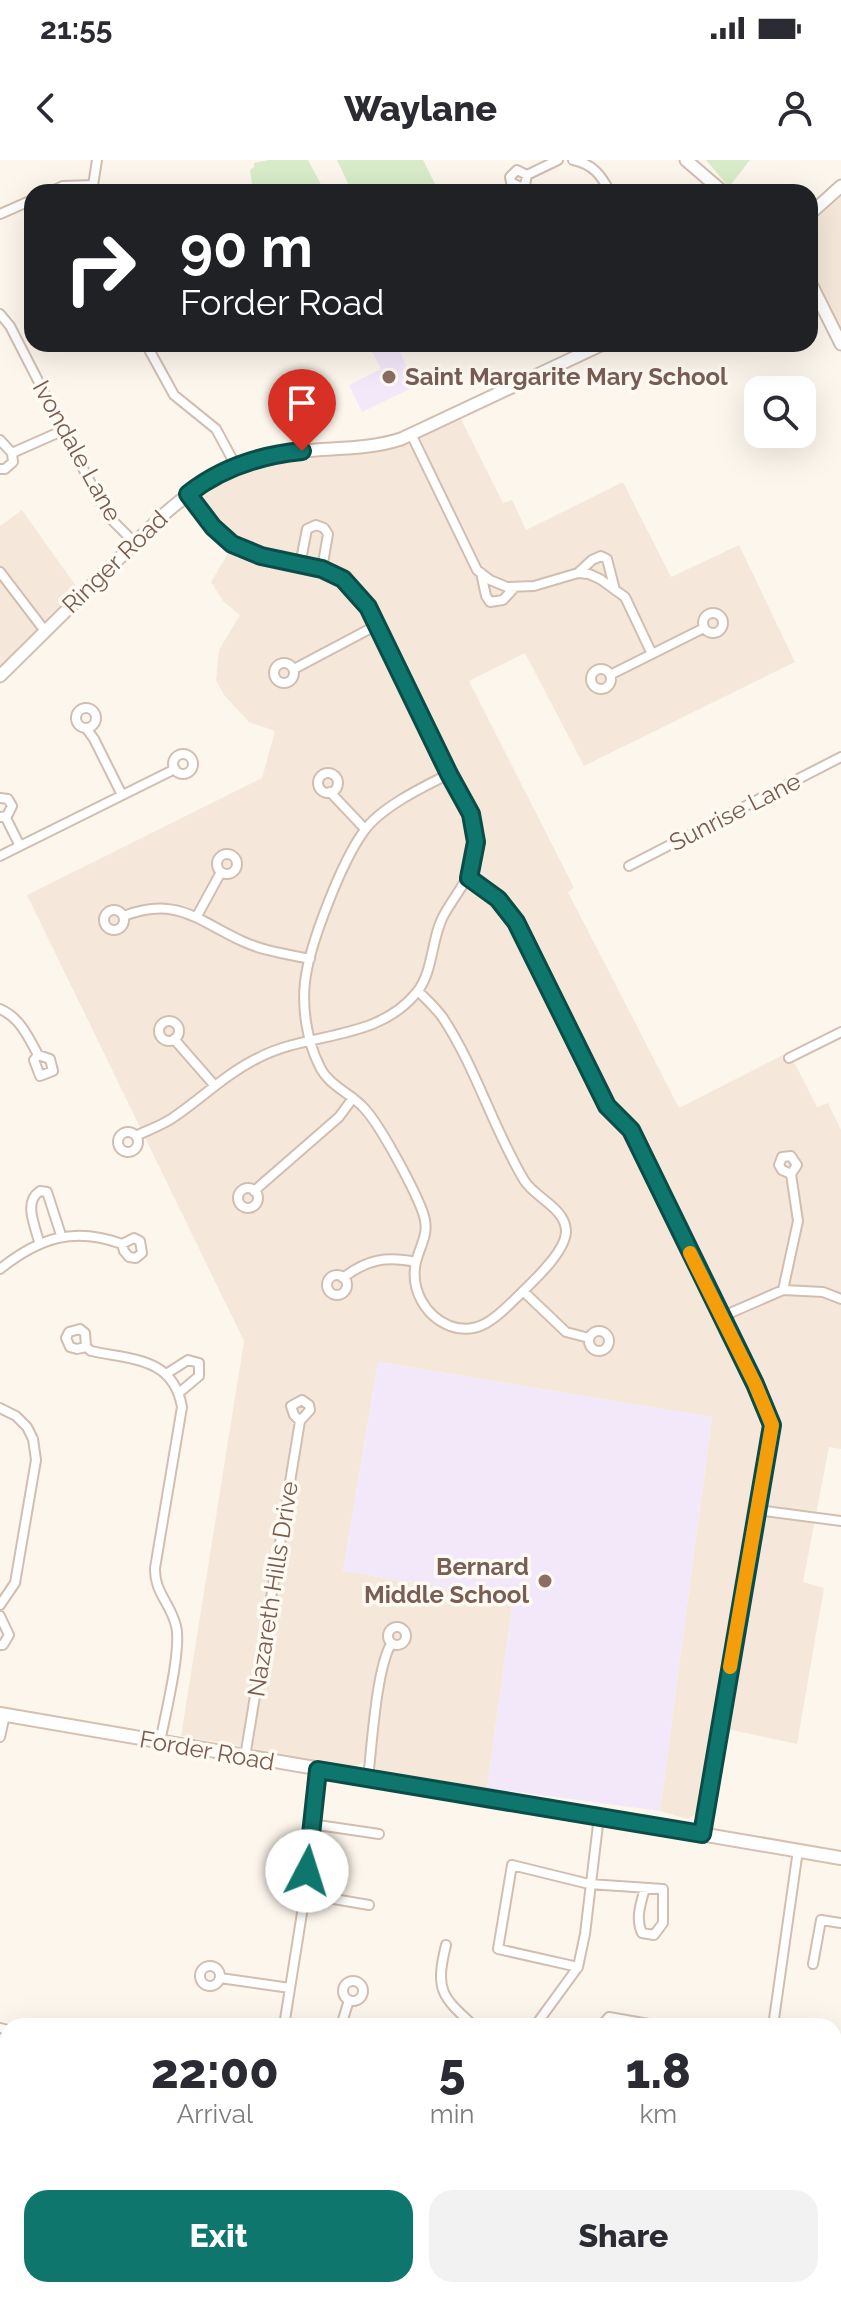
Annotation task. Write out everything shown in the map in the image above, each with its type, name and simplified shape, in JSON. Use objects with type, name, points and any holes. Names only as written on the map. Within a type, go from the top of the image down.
[{"type":"main road","name":"Forder Road","points":[[3,1714],[841,1858]]},
{"type":"street","points":[[94,184],[97,160]]},
{"type":"street","points":[[527,175],[558,160]]},
{"type":"street","points":[[573,160],[591,163],[606,184]]},
{"type":"street","points":[[686,160],[714,184]]},
{"type":"street","points":[[818,207],[841,186]]},
{"type":"street","points":[[0,214],[24,204]]},
{"type":"street","points":[[818,298],[841,344]]},
{"type":"street","name":"Ivondale Lane","points":[[0,314],[10,326],[107,515],[135,543]]},
{"type":"street","points":[[150,352],[174,395],[216,429],[236,466]]},
{"type":"street","name":"Ringer Road","points":[[0,676],[188,494],[236,466],[290,452],[379,445],[411,434],[586,352]]},
{"type":"street","points":[[12,453],[64,430]]},
{"type":"street","points":[[411,434],[477,570],[497,584],[515,587],[534,586],[578,573],[589,574],[625,597],[652,654]]},
{"type":"street","points":[[0,440],[12,453],[13,462],[0,469]]},
{"type":"street","points":[[136,1136],[172,1119],[215,1086],[264,1055],[294,1044],[373,1025],[389,1016],[418,991],[443,916],[469,878],[475,857],[475,826],[471,814],[377,625],[356,592],[343,579],[322,569],[261,556],[232,544],[213,527],[188,494]]},
{"type":"street","points":[[300,565],[303,537],[307,529],[316,525],[328,534],[322,569]]},
{"type":"street","points":[[578,573],[601,556],[607,559],[615,590]]},
{"type":"street","points":[[0,572],[45,631]]},
{"type":"street","points":[[481,573],[490,602],[503,600],[515,587]]},
{"type":"street","points":[[294,669],[377,625]]},
{"type":"street","points":[[610,675],[704,628]]},
{"type":"street","points":[[86,728],[122,795]]},
{"type":"street","name":"Sunrise Lane","points":[[629,866],[841,757]]},
{"type":"street","points":[[0,856],[175,769]]},
{"type":"street","points":[[418,991],[444,1019],[526,1183],[563,1220],[564,1241],[560,1251],[497,1317],[483,1326],[462,1329],[451,1326],[430,1314],[424,1304],[417,1290],[416,1262],[426,1238],[422,1211],[376,1122],[353,1098],[329,1080],[319,1067],[310,1042],[305,984],[310,959],[340,875],[365,829],[407,795],[449,774]]},
{"type":"street","points":[[330,792],[365,829]]},
{"type":"street","points":[[0,798],[6,798],[11,803],[10,813],[3,817],[20,846]]},
{"type":"street","points":[[197,916],[221,872]]},
{"type":"street","points":[[469,878],[498,899],[516,922],[607,1106],[631,1130],[772,1425],[702,1834]]},
{"type":"street","points":[[124,916],[163,907],[197,916],[254,945],[310,959]]},
{"type":"street","points":[[0,1009],[19,1023],[38,1055]]},
{"type":"street","points":[[789,1058],[841,1032]]},
{"type":"street","points":[[174,1039],[215,1086]]},
{"type":"street","points":[[254,1191],[339,1117],[353,1098]]},
{"type":"street","points":[[783,1290],[798,1221],[791,1174]]},
{"type":"street","points":[[39,1242],[30,1203],[33,1195],[40,1191],[47,1192],[52,1200],[61,1235]]},
{"type":"street","points":[[0,1269],[39,1242],[61,1235],[122,1244]]},
{"type":"street","points":[[343,1278],[357,1267],[374,1260],[395,1258],[416,1262]]},
{"type":"street","points":[[721,1317],[783,1290],[823,1292],[841,1299]]},
{"type":"street","points":[[523,1291],[566,1332],[589,1338]]},
{"type":"street","points":[[86,1347],[91,1351],[161,1368],[180,1392],[182,1407],[155,1568],[156,1586],[173,1615],[178,1636],[160,1742]]},
{"type":"street","points":[[166,1374],[188,1360],[199,1363],[199,1376],[180,1392]]},
{"type":"street","points":[[0,1408],[16,1416],[27,1427],[33,1439],[36,1460],[15,1583],[0,1605]]},
{"type":"street","name":"Nazareth Hills Drive","points":[[245,1757],[300,1421]]},
{"type":"street","points":[[757,1510],[841,1521]]},
{"type":"street","points":[[0,1616],[9,1635],[0,1645]]},
{"type":"street","points":[[368,1778],[374,1722],[385,1659],[391,1644]]},
{"type":"street","points":[[0,1737],[3,1714]]},
{"type":"street","points":[[285,2018],[305,1894],[318,1770]]},
{"type":"street","points":[[542,2018],[578,1967],[599,1816]]},
{"type":"street","points":[[311,1824],[379,1834]]},
{"type":"street","points":[[774,2018],[798,1850]]},
{"type":"street","points":[[578,1967],[498,1949],[512,1865],[589,1884],[663,1889],[663,1923],[654,1935],[642,1933],[640,1928],[639,1915],[645,1888]]},
{"type":"street","points":[[305,1894],[369,1905]]},
{"type":"street","points":[[813,1964],[821,1920],[841,1923]]},
{"type":"street","points":[[446,1945],[440,1967],[441,1991],[446,2001],[465,2018]]},
{"type":"street","points":[[220,1978],[290,1988]]},
{"type":"street","points":[[343,2018],[349,2000]]},
{"type":"shaded area","points":[[841,196],[841,330],[818,283],[818,218]]},
{"type":"shaded area","name":"Saint Margarite Mary School","points":[[372,352],[400,352],[416,386],[362,412],[349,385],[381,369]]},
{"type":"shaded area","points":[[460,417],[503,503],[512,500],[526,530],[623,482],[671,577],[739,545],[795,662],[584,766],[525,653],[469,681],[574,888],[568,892],[679,1108],[789,1052],[817,1107],[828,1103],[841,1130],[841,1449],[829,1447],[803,1582],[824,1588],[797,1744],[713,1726],[697,1814],[687,1819],[660,1811],[712,1417],[378,1362],[343,1571],[513,1600],[487,1788],[378,1771],[374,1766],[383,1694],[374,1693],[365,1759],[354,1766],[181,1736],[244,1341],[27,895],[262,778],[275,731],[249,722],[224,695],[216,680],[219,650],[240,615],[223,601],[211,582],[236,540],[203,507],[200,493],[242,468],[298,456],[387,449]]},
{"type":"shaded area","points":[[22,510],[78,589],[0,671],[0,526]]},
{"type":"shaded area","name":"Bernard Middle School","points":[[378,1362],[712,1417],[660,1811],[487,1788],[513,1600],[343,1571]]},
{"type":"green space","points":[[308,160],[321,184],[252,184],[250,170],[254,163]]},
{"type":"green space","points":[[337,160],[423,160],[435,184],[348,184]]},
{"type":"green space","points":[[706,160],[750,160],[731,184],[726,184]]},
{"type":"slow traffic","points":[[690,1253],[772,1425],[730,1667]]},
{"type":"place","name":"Saint Margarite Mary School","points":[[389,377]]},
{"type":"place","name":"Bernard Middle School","points":[[545,1581]]},
{"type":"route","points":[[302,451],[236,466],[188,494],[213,527],[232,544],[261,556],[322,569],[343,579],[368,607],[471,814],[476,842],[469,878],[507,907],[516,922],[607,1106],[631,1130],[772,1425],[702,1834],[318,1770],[307,1871]]}]
